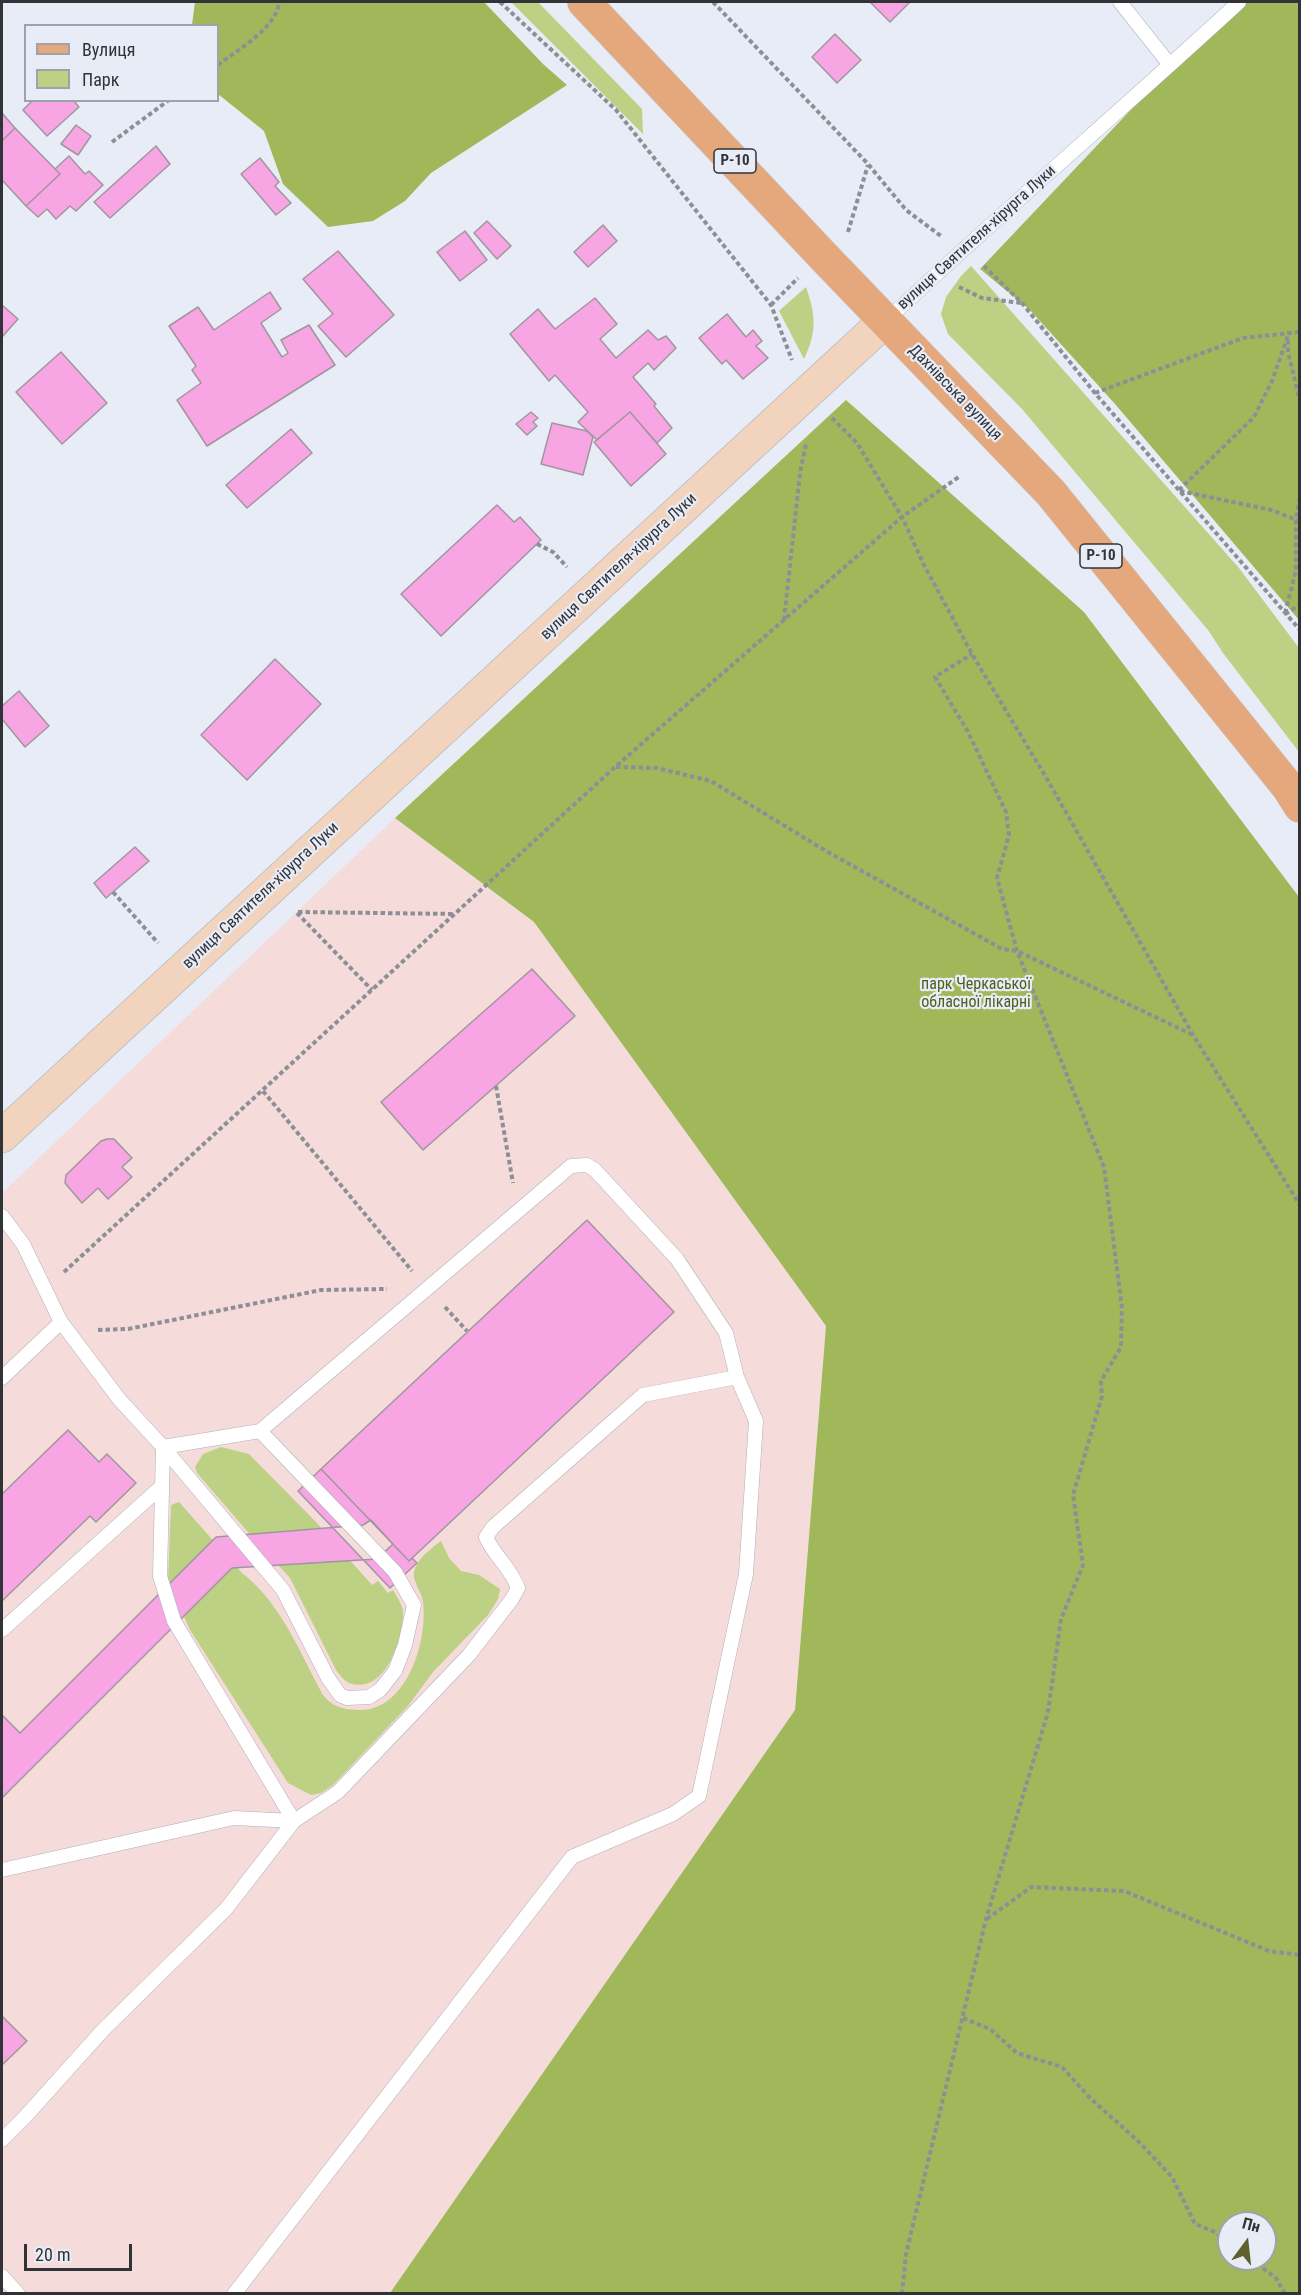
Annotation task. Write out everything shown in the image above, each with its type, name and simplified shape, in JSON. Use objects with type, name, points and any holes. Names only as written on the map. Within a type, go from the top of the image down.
[{"type":"main road","name":"Дахнівська вулиця","points":[[584,2],[1051,493],[1288,787],[1299,807]]},
{"type":"street","name":"вулиця Святителя-хірурга Луки","points":[[2,1136],[886,320]]},
{"type":"lane","points":[[1120,2],[1170,65]]},
{"type":"lane","name":"вулиця Святителя-хірурга Луки","points":[[886,320],[1239,2]]},
{"type":"lane","points":[[163,1447],[260,1431],[571,1166],[587,1165],[595,1170],[678,1259],[726,1333],[737,1377],[756,1421],[746,1574],[699,1796],[673,1814],[572,1857],[234,2294]]},
{"type":"lane","points":[[2,1216],[23,1244],[61,1322],[119,1399],[163,1447],[283,1590],[327,1678],[340,1695],[347,1698],[369,1697],[380,1690],[395,1671],[405,1645],[414,1605],[395,1572],[260,1431]]},
{"type":"lane","points":[[2,1377],[61,1322]]},
{"type":"lane","points":[[2,2140],[104,2030],[226,1909],[294,1821],[338,1792],[469,1655],[518,1588],[513,1575],[491,1550],[486,1537],[493,1527],[643,1395],[737,1377]]},
{"type":"lane","points":[[163,1447],[160,1576],[174,1621],[294,1821]]},
{"type":"lane","points":[[2,1630],[162,1486]]},
{"type":"lane","points":[[2,1870],[234,1818],[294,1821]]},
{"type":"lane","points":[[2,2276],[18,2294]]},
{"type":"path","points":[[219,64],[265,30],[279,2]]},
{"type":"path","points":[[500,2],[616,110],[771,305],[796,369]]},
{"type":"path","points":[[713,2],[868,164],[906,210],[960,251],[975,257],[1022,303],[1095,393],[1299,630]]},
{"type":"path","points":[[112,142],[166,102]]},
{"type":"path","points":[[848,232],[868,164]]},
{"type":"path","points":[[938,272],[958,287],[982,298],[1022,303]]},
{"type":"path","points":[[771,305],[801,276]]},
{"type":"path","points":[[1095,393],[1243,338],[1299,332]]},
{"type":"path","points":[[1289,333],[1288,352],[1299,401]]},
{"type":"path","points":[[1179,490],[1254,417],[1272,381],[1289,333]]},
{"type":"path","points":[[832,417],[857,443],[902,517],[924,565],[972,654],[1047,779],[1193,1035],[1299,1205]]},
{"type":"path","points":[[784,620],[800,473],[806,443]]},
{"type":"path","points":[[46,1288],[615,766],[902,517],[960,476]]},
{"type":"path","points":[[1179,490],[1271,510],[1298,520]]},
{"type":"path","points":[[1284,614],[1296,571],[1299,497]]},
{"type":"path","points":[[537,544],[553,552],[568,568]]},
{"type":"path","points":[[1284,614],[1299,605]]},
{"type":"path","points":[[902,2294],[906,2254],[986,1919],[1048,1712],[1061,1619],[1083,1565],[1073,1495],[1102,1396],[1101,1381],[1121,1347],[1122,1308],[1104,1167],[1017,951],[997,878],[1009,835],[1006,812],[967,730],[935,677],[972,654]]},
{"type":"path","points":[[615,766],[657,768],[711,781],[826,851],[1002,949],[1017,951],[1193,1035]]},
{"type":"path","points":[[113,892],[159,944]]},
{"type":"path","points":[[372,990],[297,912],[455,914]]},
{"type":"path","points":[[496,1086],[518,1210]]},
{"type":"path","points":[[263,1091],[427,1289],[467,1331]]},
{"type":"path","points":[[88,1330],[128,1329],[321,1290],[427,1289]]},
{"type":"path","points":[[986,1919],[1031,1887],[1124,1891],[1269,1951],[1299,1955]]},
{"type":"path","points":[[963,2018],[990,2029],[1017,2053],[1062,2067],[1089,2097],[1139,2142],[1172,2177],[1195,2224],[1217,2233]]},
{"type":"path","points":[[1267,2271],[1276,2278],[1285,2294]]},
{"type":"shaded area","points":[[395,818],[534,922],[826,1326],[795,1710],[390,2293],[2,2294],[2,1193]]},
{"type":"green space","points":[[195,2],[484,2],[543,64],[567,85],[431,173],[405,201],[373,221],[328,227],[283,184],[264,131],[219,95],[219,24],[192,24]]},
{"type":"green space","points":[[511,2],[538,2],[642,109],[643,134]]},
{"type":"green space","points":[[1233,2],[1299,2],[1299,620],[1115,404],[1030,310],[980,269]]},
{"type":"green space","points":[[971,266],[1239,568],[1299,648],[1299,752],[1208,630],[1022,409],[948,334],[941,314],[946,297]]},
{"type":"green space","points":[[806,287],[814,324],[804,359],[779,311]]},
{"type":"green space","name":"парк Черкаської обласної лікарні","points":[[846,400],[1084,612],[1299,897],[1299,2293],[390,2293],[795,1710],[826,1326],[534,922],[395,818]]},
{"type":"green space","points":[[221,1447],[249,1454],[315,1521],[372,1585],[378,1581],[388,1593],[393,1590],[403,1611],[400,1635],[390,1662],[373,1681],[362,1685],[345,1681],[336,1670],[290,1578],[197,1473],[195,1467],[203,1454]]},
{"type":"green space","points":[[179,1502],[268,1599],[279,1614],[323,1695],[339,1707],[360,1710],[376,1707],[390,1699],[402,1686],[418,1653],[424,1618],[423,1602],[414,1579],[414,1572],[421,1558],[441,1541],[449,1558],[461,1571],[479,1575],[500,1589],[498,1599],[488,1615],[433,1672],[408,1706],[333,1785],[321,1793],[311,1795],[288,1783],[190,1630],[168,1580],[171,1505]]},
{"type":"building","points":[[910,2],[890,22],[871,3]]},
{"type":"building","points":[[835,34],[861,60],[837,83],[812,57]]},
{"type":"building","points":[[31,102],[75,102],[79,107],[47,136],[23,110]]},
{"type":"building","points":[[2,113],[15,128],[2,141]]},
{"type":"building","points":[[76,125],[91,136],[78,155],[61,144]]},
{"type":"building","points":[[15,128],[60,174],[26,206],[2,180],[2,141]]},
{"type":"building","points":[[156,146],[170,164],[110,218],[94,202]]},
{"type":"building","points":[[69,156],[85,174],[89,171],[103,185],[76,211],[70,206],[56,219],[47,209],[38,217],[26,206],[60,174],[55,169]]},
{"type":"building","points":[[260,158],[279,182],[275,186],[291,203],[276,215],[241,174]]},
{"type":"building","points":[[487,221],[511,246],[497,259],[474,233]]},
{"type":"building","points":[[603,225],[617,241],[588,267],[574,252]]},
{"type":"building","points":[[465,231],[487,260],[460,281],[437,252]]},
{"type":"building","points":[[338,251],[394,315],[346,357],[318,326],[333,314],[303,279]]},
{"type":"building","points":[[270,292],[281,309],[261,323],[282,357],[288,353],[281,340],[309,325],[335,365],[207,446],[177,400],[201,383],[192,370],[196,366],[169,326],[198,307],[214,330]]},
{"type":"building","points":[[595,298],[617,324],[600,339],[616,358],[648,330],[658,340],[666,336],[676,348],[654,370],[648,363],[633,377],[656,404],[654,406],[672,428],[657,443],[630,412],[597,440],[578,422],[588,412],[555,375],[549,381],[510,334],[538,309],[555,329]]},
{"type":"building","points":[[2,305],[18,319],[2,337]]},
{"type":"building","points":[[727,314],[746,337],[753,330],[762,341],[756,346],[768,358],[743,379],[726,360],[722,364],[699,338]]},
{"type":"building","points":[[61,352],[107,403],[62,444],[16,392]]},
{"type":"building","points":[[531,412],[538,418],[533,422],[537,426],[527,435],[516,424]]},
{"type":"building","points":[[630,412],[666,454],[631,486],[594,442]]},
{"type":"building","points":[[552,423],[587,431],[593,437],[583,475],[541,464]]},
{"type":"building","points":[[291,429],[312,453],[247,508],[226,485]]},
{"type":"building","points":[[497,505],[514,522],[520,517],[541,540],[441,636],[401,594]]},
{"type":"building","points":[[275,659],[321,704],[247,780],[201,735]]},
{"type":"building","points":[[19,691],[49,726],[25,747],[2,719],[2,706]]},
{"type":"building","points":[[135,847],[149,861],[106,898],[94,883]]},
{"type":"building","points":[[532,969],[575,1016],[423,1150],[381,1102]]},
{"type":"building","points":[[114,1139],[132,1158],[122,1167],[132,1177],[108,1199],[98,1188],[82,1203],[65,1183],[66,1175],[101,1141]]},
{"type":"building","points":[[587,1220],[674,1312],[409,1561],[321,1469]]},
{"type":"building","points":[[68,1430],[99,1462],[107,1454],[136,1483],[96,1522],[90,1516],[2,1601],[2,1494]]},
{"type":"building","points":[[321,1469],[409,1561],[412,1558],[417,1563],[390,1588],[298,1491]]},
{"type":"building","points":[[371,1520],[393,1544],[377,1559],[232,1568],[2,1798],[2,1715],[20,1733],[216,1537],[363,1525]]},
{"type":"building","points":[[2,2016],[27,2041],[2,2065]]}]
